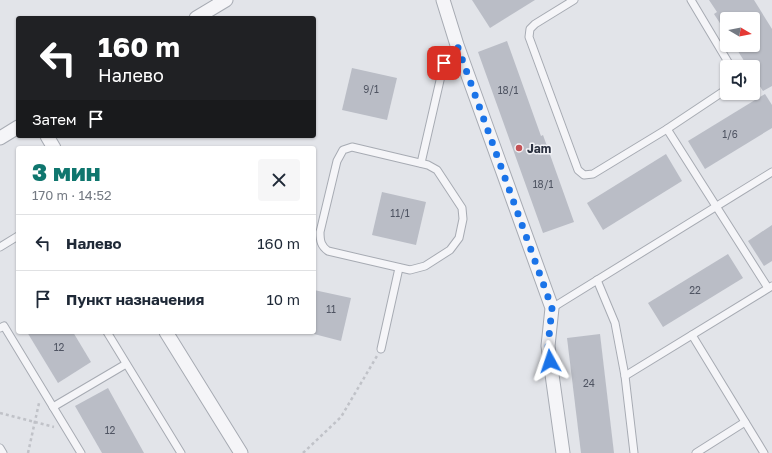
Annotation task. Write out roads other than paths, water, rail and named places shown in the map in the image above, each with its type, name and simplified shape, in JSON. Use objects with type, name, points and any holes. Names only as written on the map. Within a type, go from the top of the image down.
[{"type":"street","points":[[199,16],[226,0]]},
{"type":"street","points":[[445,1],[457,45],[552,308],[548,346],[562,453]]},
{"type":"street","points":[[0,138],[16,128]]},
{"type":"street","points":[[167,334],[241,453]]},
{"type":"lane","points":[[574,0],[535,24],[530,29],[529,37],[578,170],[584,176],[593,174],[667,129],[720,94]]},
{"type":"lane","points":[[692,0],[727,60]]},
{"type":"lane","points":[[421,163],[444,63],[457,45]]},
{"type":"lane","points":[[625,376],[770,287],[667,129]]},
{"type":"lane","points":[[352,147],[421,163],[433,166],[437,170],[461,205],[463,219],[459,238],[450,250],[420,269],[410,270],[328,251],[321,244],[320,232],[337,161],[343,150],[352,147]]},
{"type":"lane","points":[[552,308],[772,172]]},
{"type":"lane","points":[[0,247],[16,237]]},
{"type":"lane","points":[[381,349],[399,268]]},
{"type":"lane","points":[[597,280],[615,323],[625,376],[634,453]]},
{"type":"lane","points":[[0,328],[4,326],[81,453]]},
{"type":"lane","points":[[108,334],[181,453]]},
{"type":"lane","points":[[692,335],[764,453]]},
{"type":"lane","points":[[53,407],[126,364]]},
{"type":"lane","points":[[696,453],[745,422]]},
{"type":"lane","points":[[0,448],[3,453]]},
{"type":"place","name":"Jam","points":[[519,148]]}]
